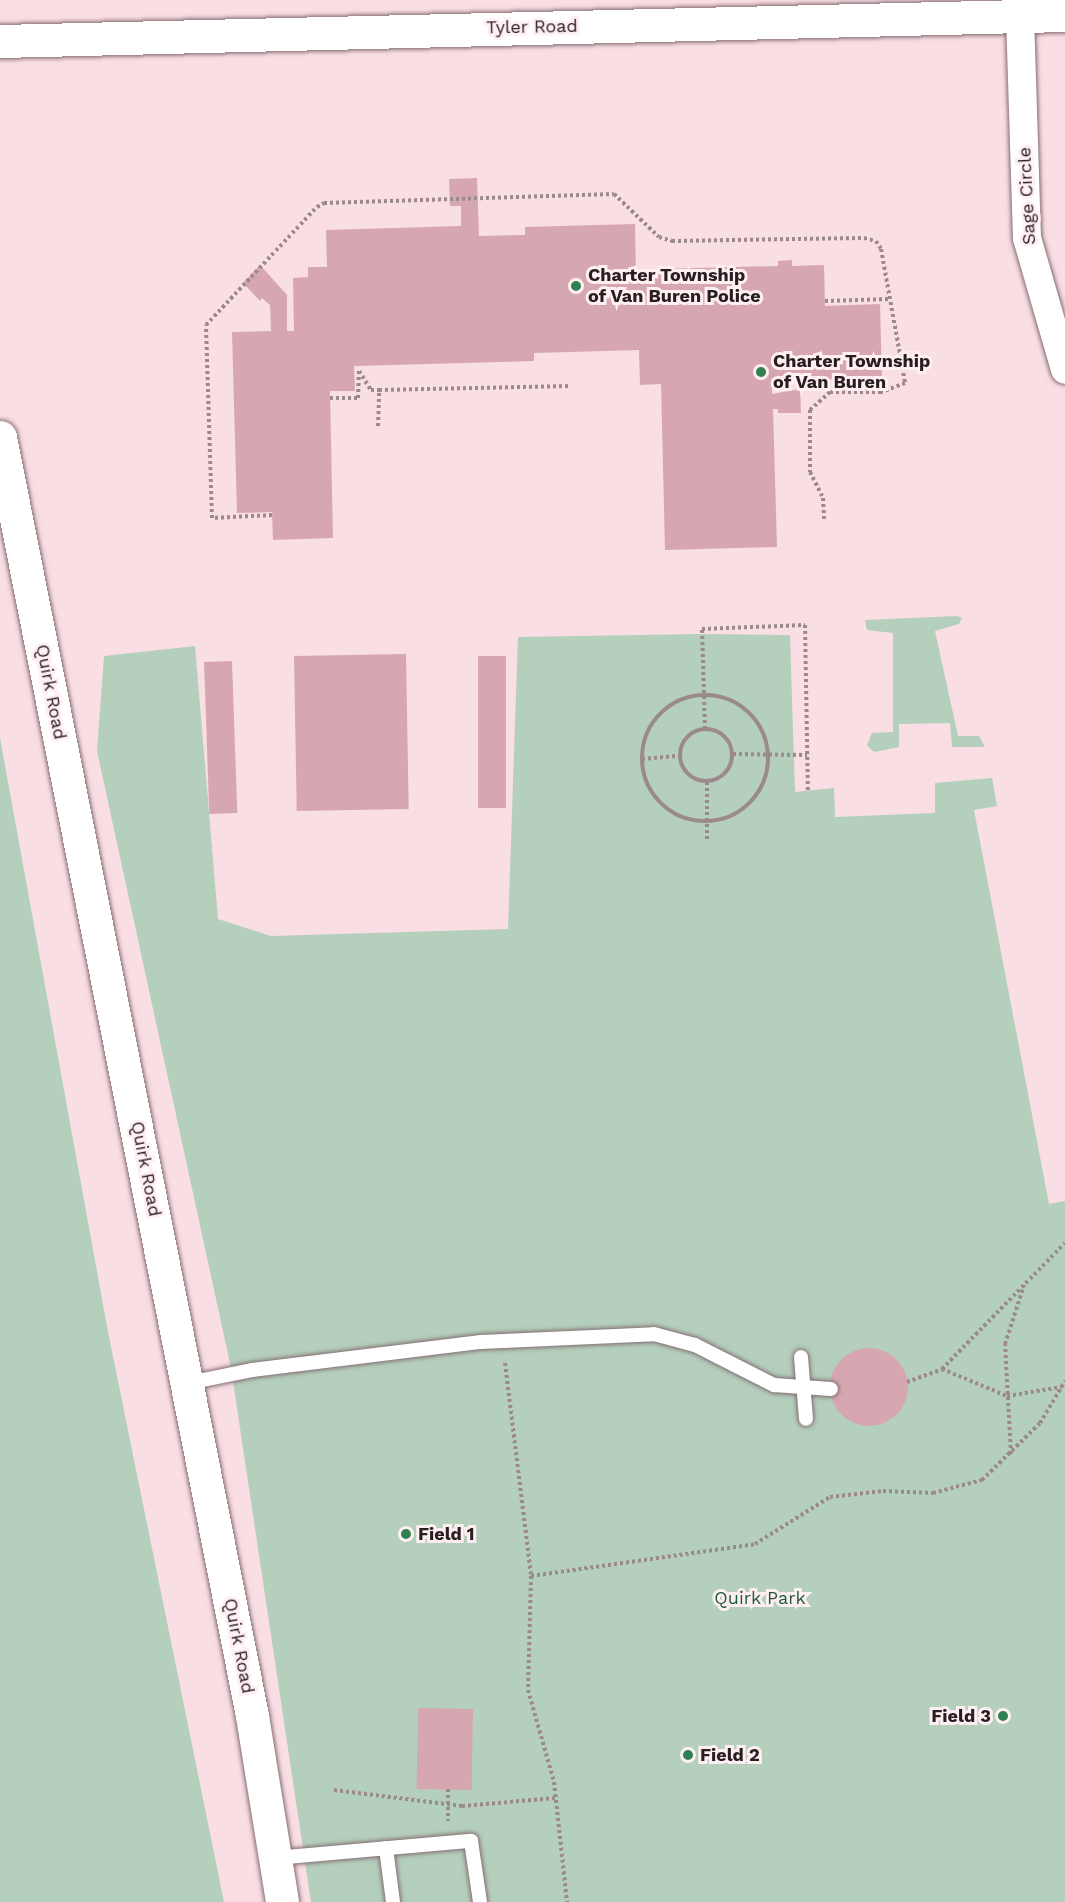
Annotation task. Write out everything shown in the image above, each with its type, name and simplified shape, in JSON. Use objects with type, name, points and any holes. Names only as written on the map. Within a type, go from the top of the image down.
[{"type":"street","name":"Tyler Road","points":[[0,41],[1065,15]]},
{"type":"street","name":"Sage Circle","points":[[1020,16],[1027,238],[1058,330],[1065,370]]},
{"type":"street","name":"Quirk Road","points":[[0,437],[250,1704],[282,1902]]},
{"type":"lane","points":[[188,1383],[252,1370],[502,1341],[654,1334],[695,1345],[774,1385],[831,1389]]},
{"type":"lane","points":[[801,1357],[806,1419]]},
{"type":"lane","points":[[275,1858],[471,1841],[480,1902]]},
{"type":"lane","points":[[386,1848],[393,1902]]},
{"type":"path","points":[[272,515],[212,518],[206,325],[324,203],[614,194],[659,237],[672,241],[864,238],[876,242],[881,249],[905,383],[881,392],[830,392],[810,410],[810,472],[823,498],[824,519]]},
{"type":"path","points":[[825,301],[890,299]]},
{"type":"path","points":[[330,398],[358,398],[359,371],[371,390],[571,386]]},
{"type":"path","points":[[378,426],[379,390]]},
{"type":"path","points":[[705,729],[702,629],[805,625],[808,791]]},
{"type":"path","points":[[704,694],[729,699],[749,712],[764,732],[769,756],[765,781],[751,801],[731,816],[707,821],[682,817],[661,803],[647,783],[642,759],[646,735],[660,714],[680,700],[704,694]]},
{"type":"path","points":[[705,729],[724,736],[733,754],[726,774],[707,782],[688,775],[679,756],[687,737],[705,729]]},
{"type":"path","points":[[733,754],[807,755]]},
{"type":"path","points":[[642,759],[679,756]]},
{"type":"path","points":[[707,782],[707,839]]},
{"type":"path","points":[[907,1382],[942,1369],[1024,1284],[1064,1247]]},
{"type":"path","points":[[1011,1455],[1005,1344],[1024,1284]]},
{"type":"path","points":[[502,1341],[531,1576],[528,1690],[556,1798],[567,1902]]},
{"type":"path","points":[[942,1369],[1007,1396],[1062,1387]]},
{"type":"path","points":[[531,1576],[755,1544],[830,1497],[883,1491],[933,1493],[982,1480],[1011,1455],[1040,1423],[1065,1381]]},
{"type":"path","points":[[448,1789],[448,1828]]},
{"type":"path","points":[[334,1790],[448,1805],[556,1798]]},
{"type":"green space","points":[[957,616],[962,618],[959,624],[935,631],[958,736],[979,736],[985,747],[952,747],[950,723],[899,724],[899,747],[874,752],[867,745],[872,733],[893,732],[893,633],[867,630],[865,620]]},
{"type":"green space","name":"Quirk Park","points":[[790,635],[795,792],[834,788],[835,817],[935,813],[935,783],[992,778],[997,806],[974,810],[1049,1204],[1065,1201],[1065,1902],[311,1902],[231,1368],[97,751],[104,656],[195,646],[218,919],[271,936],[508,929],[518,637]]},
{"type":"green space","points":[[0,738],[108,1332],[224,1902],[0,1902]]},
{"type":"building","name":"Charter Township of Van Buren","points":[[477,178],[479,236],[525,235],[525,227],[635,224],[636,279],[658,278],[658,269],[778,266],[778,261],[792,260],[792,266],[824,265],[825,306],[880,304],[882,378],[772,381],[772,394],[800,389],[801,413],[778,413],[778,409],[773,409],[777,547],[665,550],[661,384],[640,385],[639,350],[534,353],[534,361],[354,366],[355,391],[330,391],[333,538],[273,540],[272,512],[237,513],[232,332],[271,331],[270,305],[262,298],[260,301],[243,283],[260,265],[287,295],[287,331],[294,331],[293,278],[308,277],[308,267],[327,267],[326,230],[461,226],[461,206],[450,206],[449,179]]},
{"type":"building","points":[[406,654],[409,809],[297,811],[294,656]]},
{"type":"building","points":[[478,656],[506,656],[506,808],[478,808]]},
{"type":"building","points":[[232,661],[237,813],[209,814],[204,662]]},
{"type":"building","points":[[869,1348],[884,1351],[897,1359],[905,1372],[908,1387],[905,1402],[897,1415],[884,1423],[869,1426],[854,1423],[841,1415],[833,1402],[830,1387],[833,1372],[841,1359],[854,1351]]},
{"type":"building","points":[[418,1708],[473,1709],[472,1790],[417,1789]]},
{"type":"place","name":"Charter Township of Van Buren Police","points":[[576,286]]},
{"type":"place","name":"Charter Township of Van Buren","points":[[761,372]]},
{"type":"place","name":"Field 1","points":[[406,1534]]},
{"type":"place","name":"Field 3","points":[[1003,1716]]},
{"type":"place","name":"Field 2","points":[[688,1755]]}]
